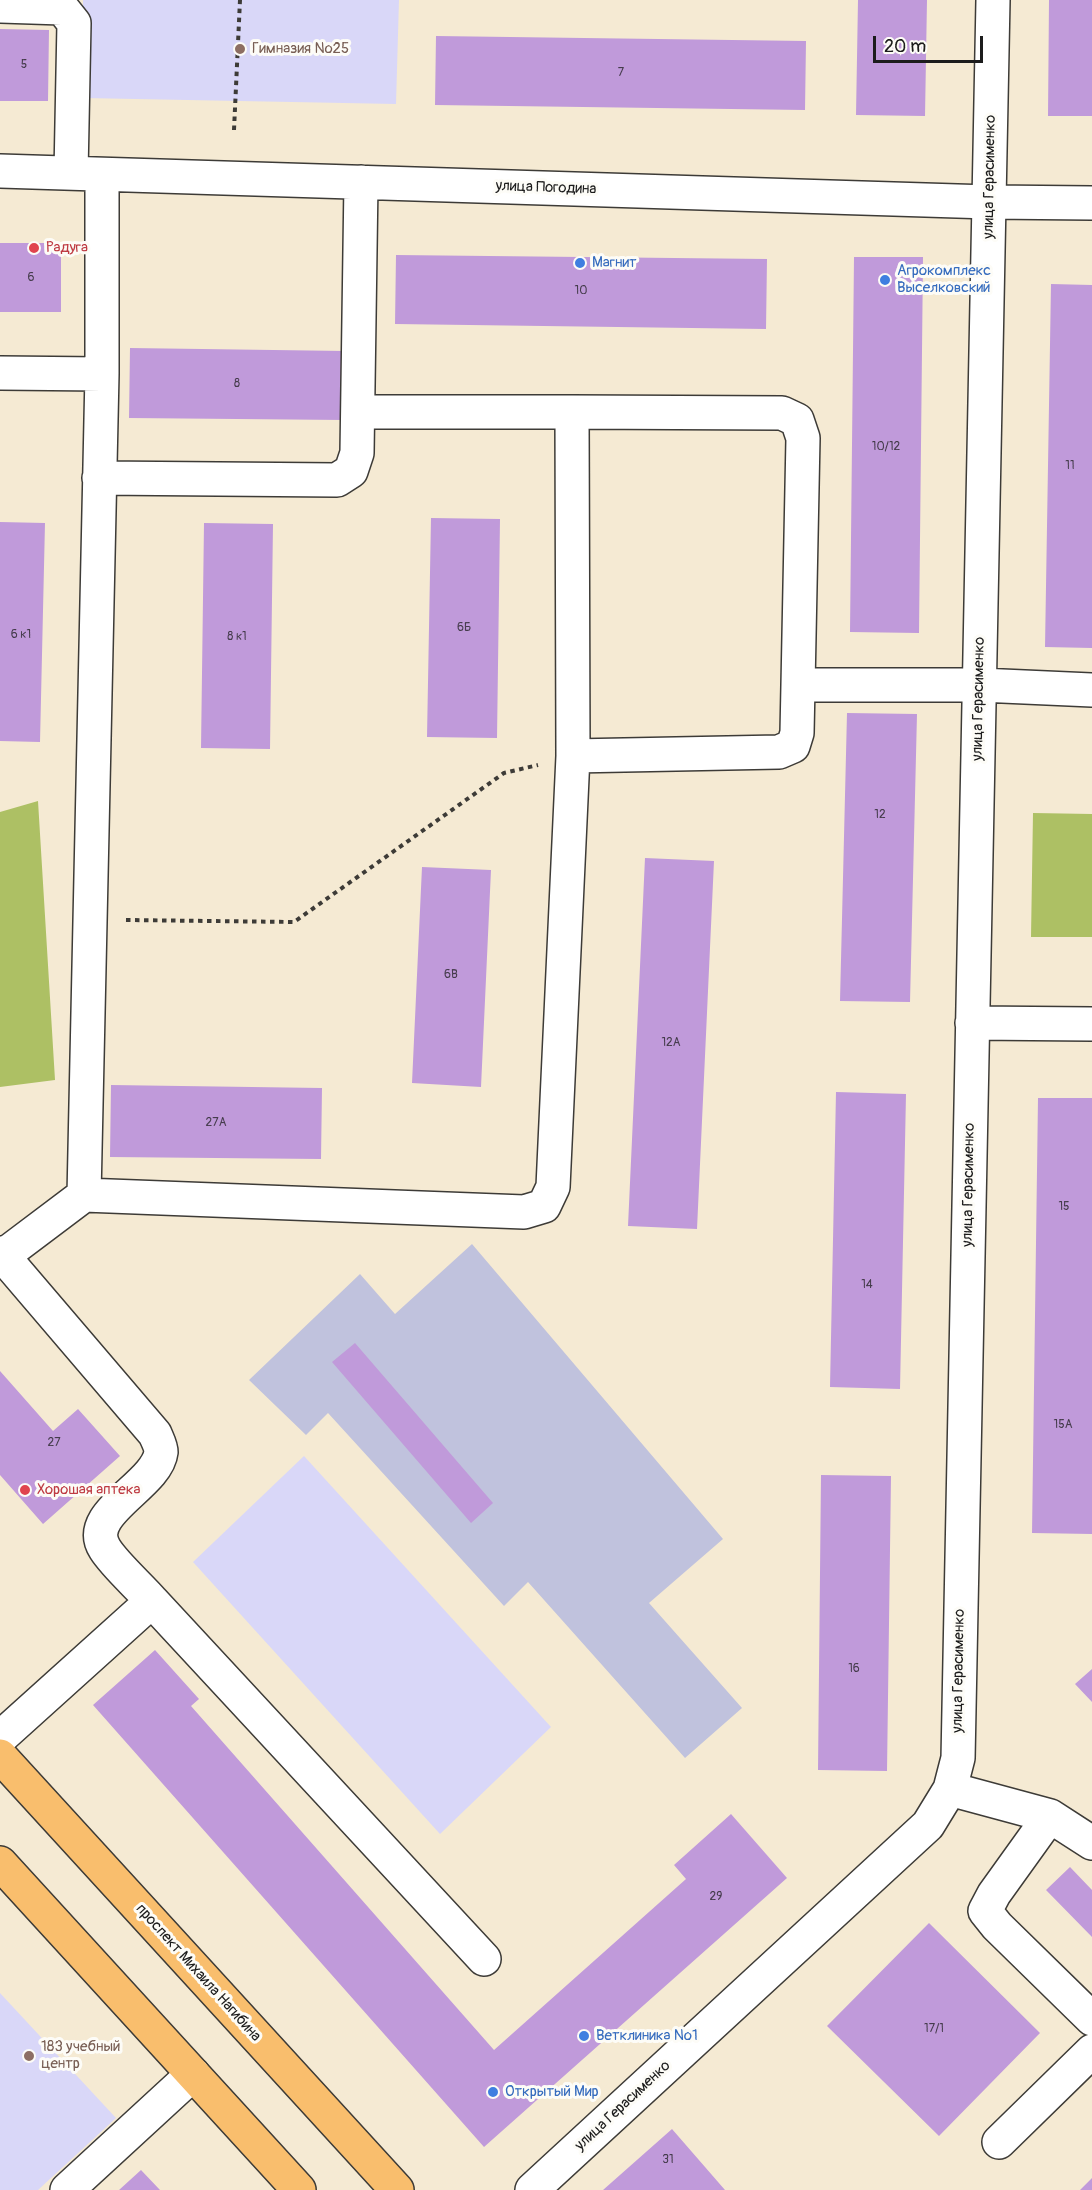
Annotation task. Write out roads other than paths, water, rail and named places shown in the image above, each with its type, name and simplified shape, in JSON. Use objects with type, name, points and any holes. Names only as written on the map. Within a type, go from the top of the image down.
[{"type":"main road","name":"проспект Михаила Нагибина","points":[[0,1756],[397,2190]]},
{"type":"main road","points":[[0,1863],[299,2190]]},
{"type":"street","name":"улица Герасименко","points":[[532,2190],[928,1825],[950,1789],[958,1758],[993,0]]},
{"type":"street","points":[[0,6],[62,4],[75,23],[102,374],[84,1195]]},
{"type":"street","name":"улица Погодина","points":[[0,171],[989,202],[1092,203]]},
{"type":"street","points":[[99,478],[337,480],[351,471],[357,453],[361,182]]},
{"type":"street","points":[[0,373],[102,374]]},
{"type":"street","points":[[358,412],[782,413],[797,420],[803,438],[797,733],[793,746],[779,752],[573,756]]},
{"type":"street","points":[[484,1959],[104,1548],[100,1532],[108,1514],[156,1468],[161,1450],[155,1434],[1,1255],[84,1195],[524,1212],[544,1206],[552,1187],[573,756],[572,412]]},
{"type":"street","points":[[798,685],[980,685],[1092,690]]},
{"type":"street","points":[[972,1023],[1092,1024]]},
{"type":"street","points":[[0,1738],[152,1601]]},
{"type":"street","points":[[950,1789],[1050,1816],[1092,1843]]},
{"type":"street","points":[[1050,1816],[994,1894],[986,1911],[997,1926],[1092,2019]]},
{"type":"street","points":[[999,2142],[1092,2050]]},
{"type":"street","points":[[67,2190],[193,2074]]},
{"type":"place","name":"Гимназия №25","points":[[240,49]]},
{"type":"place","name":"Радуга","points":[[34,248]]},
{"type":"place","name":"Магнит","points":[[580,263]]},
{"type":"place","name":"Агрокомплекс Выселковский","points":[[885,280]]},
{"type":"place","name":"Хорошая аптека","points":[[25,1490]]},
{"type":"place","name":"Ветклиника №1","points":[[584,2036]]},
{"type":"place","name":"183 учебный центр","points":[[29,2056]]},
{"type":"place","name":"Открытый Мир","points":[[493,2092]]}]
